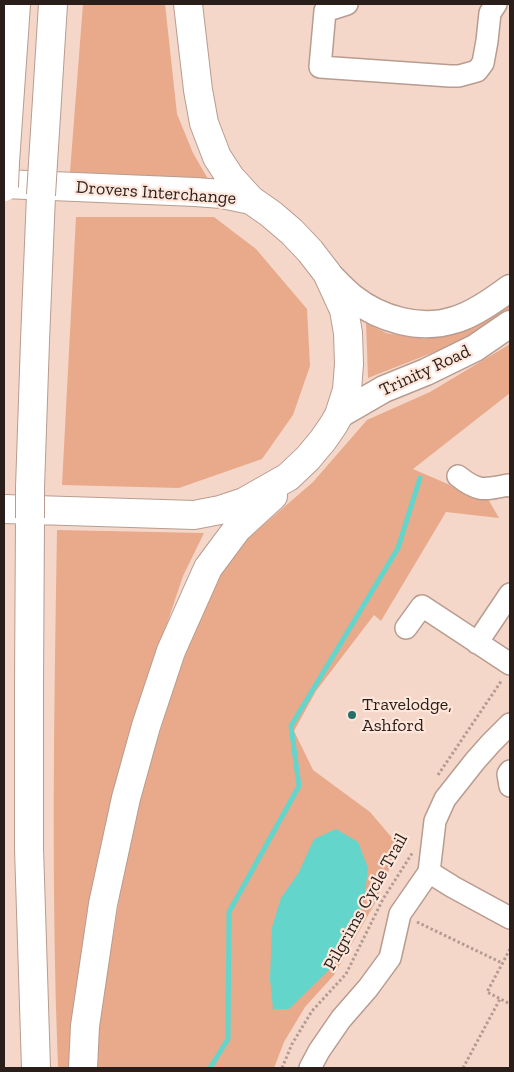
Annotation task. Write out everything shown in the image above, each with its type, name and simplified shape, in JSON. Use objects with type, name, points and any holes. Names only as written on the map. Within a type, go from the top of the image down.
[{"type":"highway","points":[[4,178],[16,4]]},
{"type":"highway","points":[[36,1068],[29,848],[30,488],[41,195],[52,4]]},
{"type":"highway","points":[[188,4],[198,90],[204,123],[217,157],[230,177],[252,200]]},
{"type":"highway","name":"Drovers Interchange","points":[[4,178],[222,194],[252,200],[292,232],[327,273],[344,310],[348,333],[349,364],[347,390],[339,415],[323,440],[288,477],[244,502],[220,510],[194,515],[4,509]]},
{"type":"highway","points":[[83,1068],[85,1026],[106,894],[126,798],[146,726],[171,651],[208,568],[237,530],[272,497],[288,477]]},
{"type":"main road","name":"Trinity Road","points":[[327,273],[352,298],[374,311],[393,319],[411,323],[430,324],[454,320],[474,312],[510,288]]},
{"type":"main road","name":"Trinity Road","points":[[339,415],[384,389],[426,372],[474,348],[510,324]]},
{"type":"lane","points":[[347,4],[325,12],[320,66],[459,76],[478,71],[484,63],[490,13],[496,4]]},
{"type":"lane","points":[[458,476],[473,487],[486,490],[510,486]]},
{"type":"lane","points":[[477,643],[501,622],[510,594]]},
{"type":"lane","points":[[406,628],[422,606],[477,643],[507,671]]},
{"type":"lane","points":[[310,1068],[341,1019],[368,988],[390,958],[400,914],[429,872],[435,821],[445,799],[475,761],[510,724]]},
{"type":"lane","points":[[510,771],[508,774],[510,786]]},
{"type":"lane","points":[[429,872],[510,918]]},
{"type":"path","points":[[437,777],[507,671]]},
{"type":"path","name":"Pilgrims Cycle Trail","points":[[282,1068],[292,1044],[312,1011],[346,974],[383,900],[416,846]]},
{"type":"path","points":[[410,918],[502,963]]},
{"type":"path","points":[[510,949],[487,992],[510,1004]]},
{"type":"path","points":[[463,1068],[500,999]]},
{"type":"shaded area","points":[[83,4],[165,4],[177,114],[193,153],[208,179],[70,172]]},
{"type":"shaded area","points":[[76,217],[214,217],[256,249],[307,309],[310,366],[293,415],[262,459],[179,488],[62,485]]},
{"type":"shaded area","points":[[510,301],[510,312],[452,345],[368,378],[366,323],[386,333],[425,339],[468,329]]},
{"type":"shaded area","points":[[510,344],[510,393],[413,469],[450,485],[466,495],[488,499],[499,518],[446,512],[381,621],[374,615],[316,691],[294,731],[313,770],[370,812],[399,846],[375,903],[334,975],[305,1007],[284,1042],[274,1068],[94,1068],[97,1029],[120,895],[140,795],[177,677],[210,592],[237,548],[313,482],[367,420],[430,392]]},
{"type":"shaded area","points":[[57,530],[204,533],[183,576],[127,743],[71,1068],[58,1068],[54,934]]},
{"type":"water","points":[[336,829],[358,842],[368,868],[364,901],[332,967],[289,1009],[273,1009],[270,979],[272,927],[281,898],[299,872],[314,839]]},
{"type":"waterway","points":[[210,1068],[228,1039],[229,912],[299,786],[291,726],[398,548],[420,478]]},
{"type":"place","name":"Travelodge, Ashford","points":[[352,715]]}]
